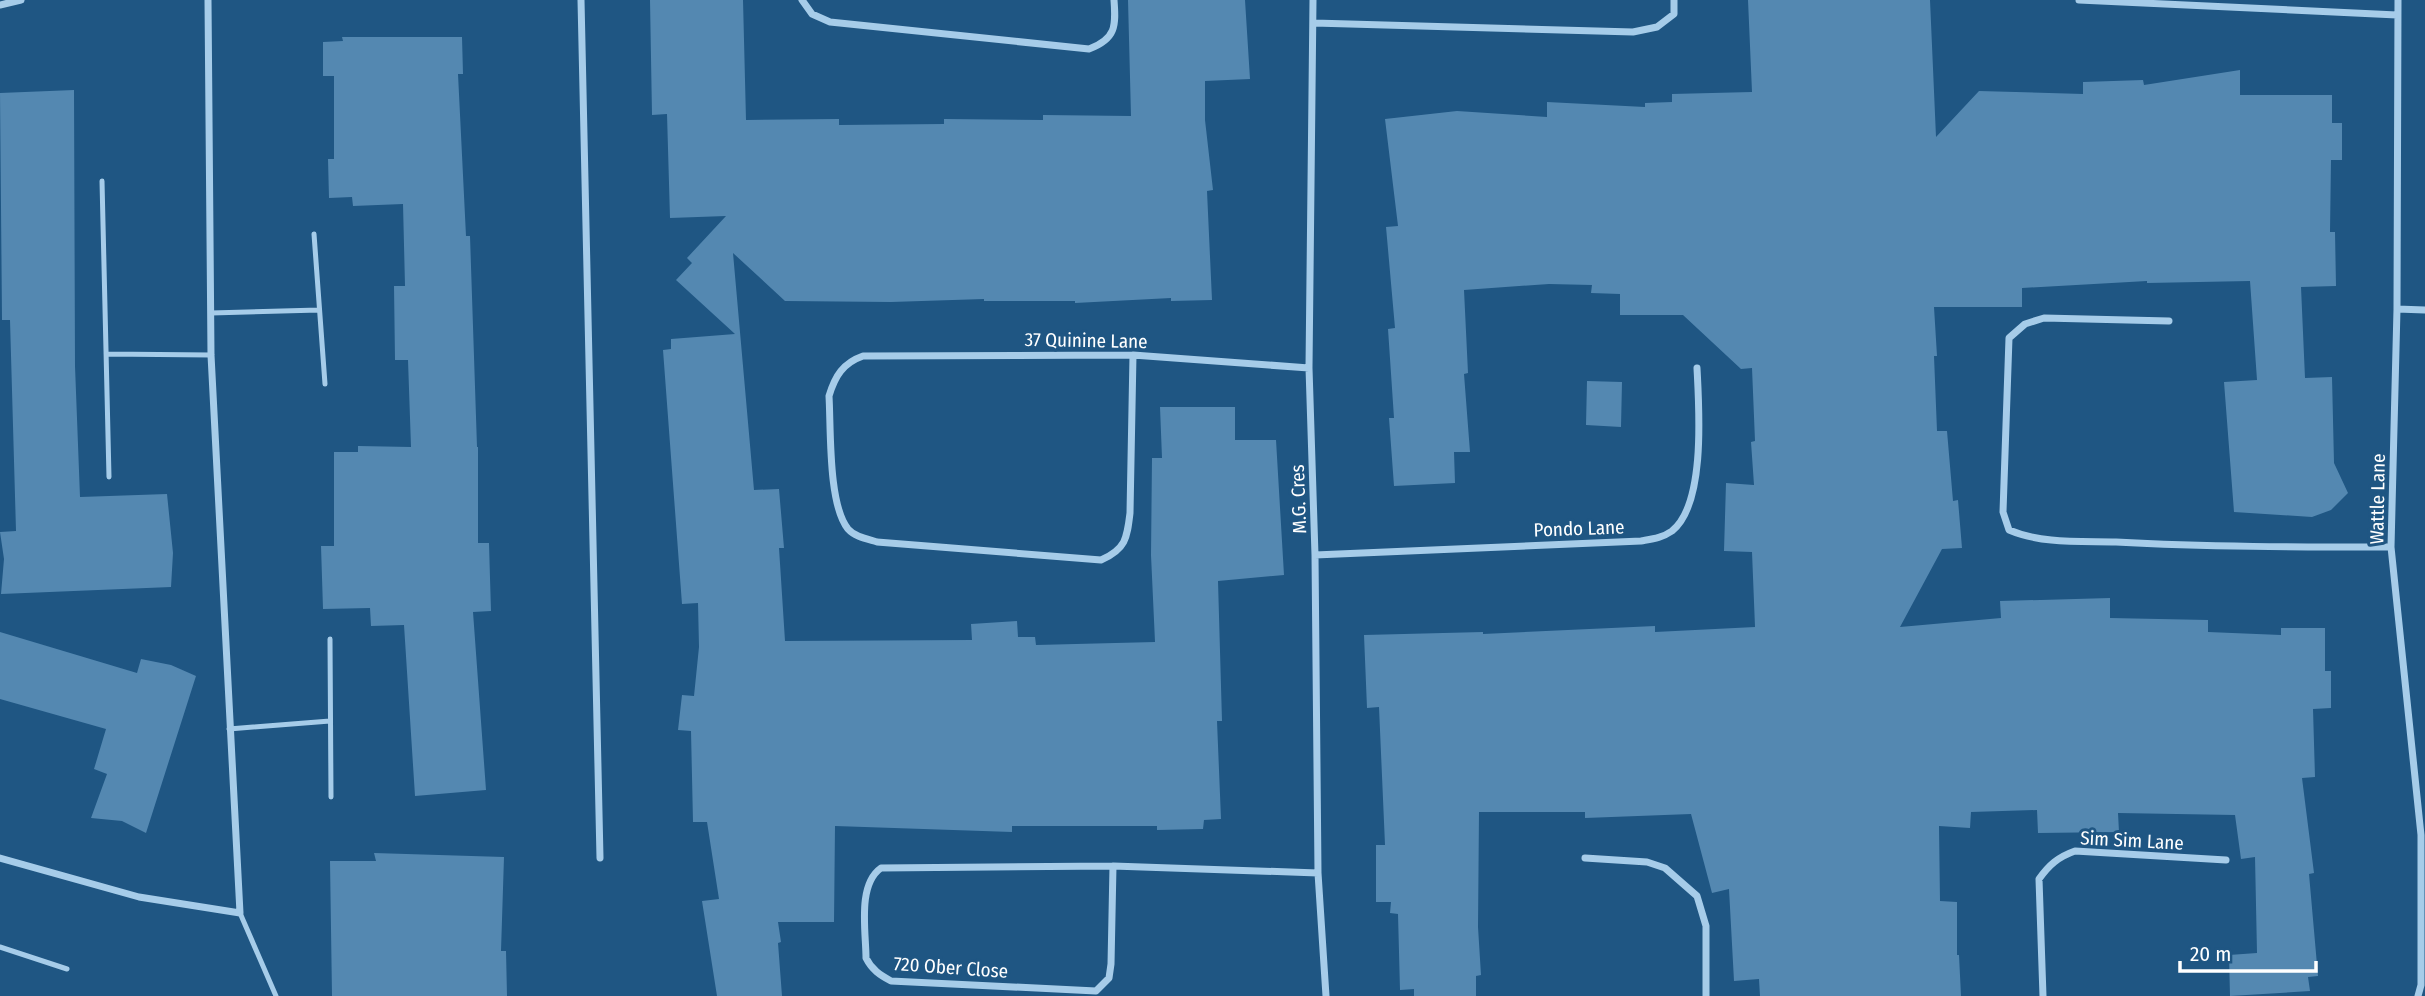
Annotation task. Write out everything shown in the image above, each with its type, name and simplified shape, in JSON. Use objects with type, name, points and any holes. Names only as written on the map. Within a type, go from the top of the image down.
[{"type":"street","points":[[0,5],[21,0]]},
{"type":"street","points":[[0,858],[139,897],[240,914],[211,355],[208,0]]},
{"type":"street","points":[[581,0],[600,858]]},
{"type":"street","points":[[802,0],[812,14],[830,22],[1089,49],[1101,45],[1114,30],[1114,0]]},
{"type":"street","name":"M.G. Cres","points":[[1313,0],[1309,368],[1315,555],[1318,873],[1326,996]]},
{"type":"street","points":[[1314,23],[1633,32],[1657,27],[1674,14],[1674,0]]},
{"type":"street","points":[[2079,0],[2397,15]]},
{"type":"street","name":"Wattle Lane","points":[[2398,0],[2397,309],[2391,547],[2423,835],[2421,985],[2418,996]]},
{"type":"street","points":[[2397,309],[2425,310]]},
{"type":"street","points":[[2169,321],[2044,318],[2025,324],[2009,338],[2003,512],[2010,530],[2027,538],[2133,543],[2391,547]]},
{"type":"street","name":"37 Quinine Lane","points":[[1133,355],[1128,533],[1121,548],[1114,555],[1101,560],[877,542],[860,537],[849,530],[835,502],[829,396],[842,369],[852,360],[863,356],[1133,355],[1309,368]]},
{"type":"street","name":"Pondo Lane","points":[[1315,555],[1660,538],[1674,529],[1687,509],[1698,476],[1697,368]]},
{"type":"street","name":"Sim Sim Lane","points":[[2043,996],[2039,879],[2059,857],[2075,851],[2226,860]]},
{"type":"street","points":[[1585,859],[1647,862],[1665,868],[1698,896],[1706,926],[1706,996]]},
{"type":"street","points":[[1113,866],[1318,873]]},
{"type":"street","name":"720 Ober Close","points":[[1113,866],[1111,964],[1109,978],[1096,991],[891,981],[870,966],[866,958],[866,890],[874,873],[881,869],[1113,866]]},
{"type":"lane","points":[[102,181],[109,477]]},
{"type":"lane","points":[[314,234],[325,384]]},
{"type":"lane","points":[[211,313],[319,310]]},
{"type":"lane","points":[[106,354],[211,355]]},
{"type":"lane","points":[[330,639],[331,797]]},
{"type":"lane","points":[[229,729],[330,721]]},
{"type":"lane","points":[[240,914],[276,996]]},
{"type":"lane","points":[[0,947],[67,969]]},
{"type":"building","points":[[650,0],[743,0],[746,120],[839,119],[839,125],[944,124],[944,119],[1043,120],[1043,115],[1131,116],[1128,0],[1245,0],[1250,79],[1205,81],[1205,120],[1213,190],[1207,191],[1212,300],[1171,301],[1171,298],[1075,303],[984,299],[785,301],[733,253],[754,490],[779,489],[784,548],[779,548],[785,641],[972,640],[971,624],[1017,621],[1018,637],[1035,637],[1036,645],[1155,642],[1151,555],[1152,458],[1162,458],[1160,407],[1235,407],[1235,440],[1276,440],[1284,575],[1218,581],[1222,721],[1217,721],[1221,819],[1204,820],[1203,829],[1157,830],[1157,826],[1012,826],[1012,832],[835,826],[834,922],[778,922],[782,996],[717,996],[702,901],[719,899],[707,822],[693,822],[691,731],[678,730],[682,695],[694,696],[699,647],[698,603],[682,604],[663,350],[671,349],[671,339],[735,334],[676,280],[692,263],[687,258],[726,216],[670,218],[667,114],[652,115]]},
{"type":"building","points":[[1748,0],[1930,0],[1936,137],[1979,91],[2083,94],[2083,82],[2143,80],[2144,85],[2240,70],[2240,95],[2332,95],[2332,123],[2342,123],[2342,160],[2331,160],[2330,232],[2335,232],[2336,286],[2301,287],[2305,378],[2332,377],[2334,463],[2348,493],[2331,510],[2312,517],[2234,512],[2224,382],[2257,380],[2250,281],[2147,281],[2022,288],[2022,307],[1934,307],[1937,431],[1947,431],[1953,501],[1958,500],[1962,548],[1942,549],[1900,627],[2001,618],[2000,601],[2110,598],[2110,618],[2208,620],[2208,632],[2281,635],[2281,628],[2325,628],[2325,671],[2331,671],[2331,708],[2313,709],[2315,777],[2302,778],[2314,873],[2309,874],[2318,976],[2308,977],[2310,991],[2230,996],[2229,955],[2257,953],[2255,857],[2241,859],[2235,815],[2118,813],[2119,832],[2038,833],[2037,810],[1971,812],[1970,828],[1939,826],[1940,901],[1957,902],[1957,955],[1961,996],[1760,996],[1759,979],[1734,981],[1729,889],[1712,893],[1691,814],[1585,818],[1585,812],[1479,812],[1478,927],[1481,975],[1476,976],[1476,996],[1414,996],[1414,989],[1400,990],[1398,914],[1390,913],[1391,902],[1376,902],[1376,845],[1385,845],[1379,707],[1367,708],[1364,635],[1483,634],[1655,626],[1655,632],[1755,627],[1752,552],[1724,551],[1726,483],[1754,485],[1751,442],[1755,441],[1752,368],[1741,369],[1683,315],[1620,315],[1620,294],[1591,293],[1592,285],[1549,284],[1464,290],[1468,373],[1464,374],[1470,452],[1454,452],[1455,483],[1394,486],[1389,418],[1394,418],[1388,329],[1395,328],[1386,227],[1398,226],[1385,119],[1457,111],[1547,117],[1547,102],[1645,107],[1645,103],[1672,102],[1672,94],[1752,92]]},
{"type":"building","points":[[342,37],[462,37],[463,74],[458,74],[466,236],[470,236],[478,447],[478,543],[489,543],[491,611],[473,612],[486,790],[415,796],[404,625],[371,626],[370,608],[323,609],[321,546],[334,546],[334,452],[358,452],[358,446],[411,447],[408,360],[395,360],[394,286],[405,286],[403,204],[353,206],[352,197],[329,198],[328,159],[334,159],[334,76],[323,76],[323,42],[343,41]]},
{"type":"building","points":[[74,90],[75,366],[80,497],[167,494],[173,553],[171,587],[1,594],[4,559],[0,532],[16,531],[10,320],[2,320],[0,93]]},
{"type":"building","points":[[1587,381],[1622,382],[1621,427],[1586,425]]},
{"type":"building","points":[[0,632],[137,673],[141,659],[171,665],[196,676],[146,833],[122,821],[91,818],[107,774],[94,769],[106,729],[0,699]]},
{"type":"building","points":[[374,853],[504,857],[501,951],[506,951],[507,996],[332,996],[330,861],[376,861]]}]
